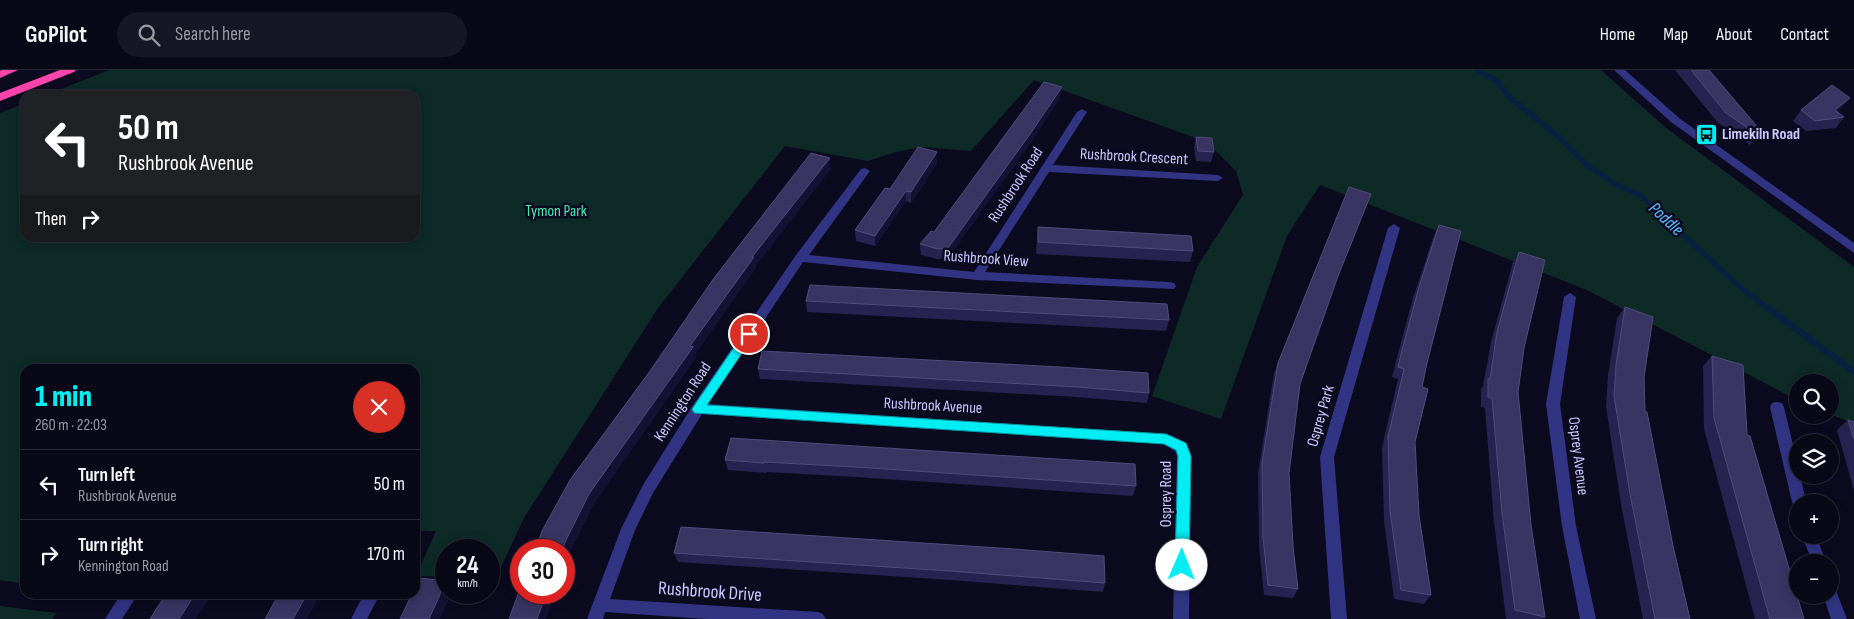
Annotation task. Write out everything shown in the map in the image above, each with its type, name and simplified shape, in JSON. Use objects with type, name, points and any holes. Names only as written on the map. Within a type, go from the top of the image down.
[{"type":"highway","points":[[0,75],[12,70]]},
{"type":"highway","points":[[0,98],[70,70]]},
{"type":"street","points":[[1619,70],[1669,115],[1854,249]]},
{"type":"street","name":"Rushbrook Road","points":[[977,276],[1082,112]]},
{"type":"street","name":"Rushbrook Crescent","points":[[1047,168],[1218,178]]},
{"type":"street","name":"Kennington Road","points":[[598,612],[628,529],[648,489],[698,409],[800,258],[865,171]]},
{"type":"street","name":"Osprey Park","points":[[1339,619],[1327,457],[1394,228]]},
{"type":"street","name":"Rushbrook View","points":[[800,258],[977,276],[1170,286]]},
{"type":"street","name":"Osprey Avenue","points":[[1570,297],[1553,404],[1569,526],[1588,619]]},
{"type":"street","points":[[1778,407],[1797,494]]},
{"type":"street","name":"Rushbrook Avenue","points":[[698,409],[1166,439]]},
{"type":"street","name":"Osprey Road","points":[[1166,439],[1181,447],[1184,456],[1181,619]]},
{"type":"street","points":[[113,619],[127,599]]},
{"type":"street","points":[[359,619],[369,599]]},
{"type":"street","points":[[1834,604],[1839,619]]},
{"type":"street","name":"Rushbrook Drive","points":[[598,612],[818,619]]},
{"type":"green space","name":"Tymon Park","points":[[109,70],[1601,70],[1665,127],[1854,267],[1854,424],[1839,418],[1839,374],[1789,374],[1789,396],[1587,290],[1320,185],[1287,236],[1221,419],[1152,396],[1197,267],[1243,195],[1236,171],[1207,142],[1034,80],[971,151],[922,147],[896,152],[868,161],[785,146],[658,308],[524,518],[514,539],[510,539],[510,548],[500,569],[500,539],[435,539],[435,577],[420,576],[420,567],[436,531],[420,531],[420,364],[20,364],[20,583],[0,580],[0,113],[20,105],[20,242],[420,242],[420,90],[59,90]]},
{"type":"green space","points":[[0,606],[57,613],[52,619],[0,619]]},
{"type":"building","points":[[1691,70],[1709,70],[1761,131],[1758,135],[1726,113]]},
{"type":"building","points":[[1044,82],[1062,87],[948,248],[938,249],[920,244],[931,231],[934,232]]},
{"type":"building","points":[[1832,85],[1850,98],[1835,110],[1844,117],[1815,121],[1801,110]]},
{"type":"building","points":[[1196,137],[1212,138],[1214,152],[1198,151]]},
{"type":"building","points":[[918,147],[937,152],[911,192],[906,191],[875,236],[855,230],[885,188],[890,189]]},
{"type":"building","points":[[811,153],[830,158],[752,257],[754,257],[690,346],[693,347],[589,494],[567,539],[539,539],[570,480],[650,371],[714,278]]},
{"type":"building","points":[[1349,187],[1371,194],[1338,276],[1300,384],[1289,473],[1293,546],[1298,589],[1268,585],[1263,537],[1262,463],[1278,363]]},
{"type":"building","points":[[1439,225],[1461,231],[1427,363],[1422,387],[1428,389],[1415,442],[1419,515],[1431,595],[1401,590],[1390,511],[1388,437],[1404,369],[1398,367],[1401,354],[1419,287]]},
{"type":"building","points":[[1038,227],[1191,236],[1193,251],[1038,242]]},
{"type":"building","points":[[1519,252],[1545,260],[1524,348],[1518,392],[1531,525],[1545,617],[1515,610],[1502,513],[1492,398],[1488,397],[1488,379],[1490,379],[1497,332]]},
{"type":"building","points":[[810,285],[1167,304],[1169,320],[806,301]]},
{"type":"building","points":[[1625,307],[1653,317],[1644,377],[1645,412],[1647,412],[1673,546],[1690,619],[1655,619],[1630,494],[1614,396],[1616,365]]},
{"type":"building","points":[[762,351],[1148,373],[1149,393],[1078,387],[758,369]]},
{"type":"building","points":[[1712,356],[1743,365],[1747,435],[1750,436],[1789,568],[1789,604],[1800,604],[1804,619],[1770,619],[1714,418]]},
{"type":"building","points":[[1848,420],[1854,422],[1854,439]]},
{"type":"building","points":[[731,438],[1135,464],[1136,486],[725,460]]},
{"type":"building","points":[[681,527],[1104,556],[1105,583],[674,553]]},
{"type":"building","points":[[420,578],[435,580],[436,604],[429,619],[400,619],[410,599],[420,599]]},
{"type":"building","points":[[163,599],[192,599],[179,619],[150,619]]},
{"type":"building","points":[[276,599],[304,599],[293,619],[265,619]]},
{"type":"building","points":[[514,604],[543,604],[537,619],[509,619]]},
{"type":"waterway","name":"Poddle","points":[[1477,70],[1497,81],[1508,96],[1560,138],[1587,165],[1615,184],[1640,195],[1740,287],[1773,312]]},
{"type":"waterway","name":"Poddle","points":[[1772,311],[1854,372]]},
{"type":"place","name":"Limekiln Road","points":[[1706,134]]},
{"type":"route","points":[[749,334],[698,409],[716,412],[1166,439],[1181,447],[1184,456],[1182,565]]}]
